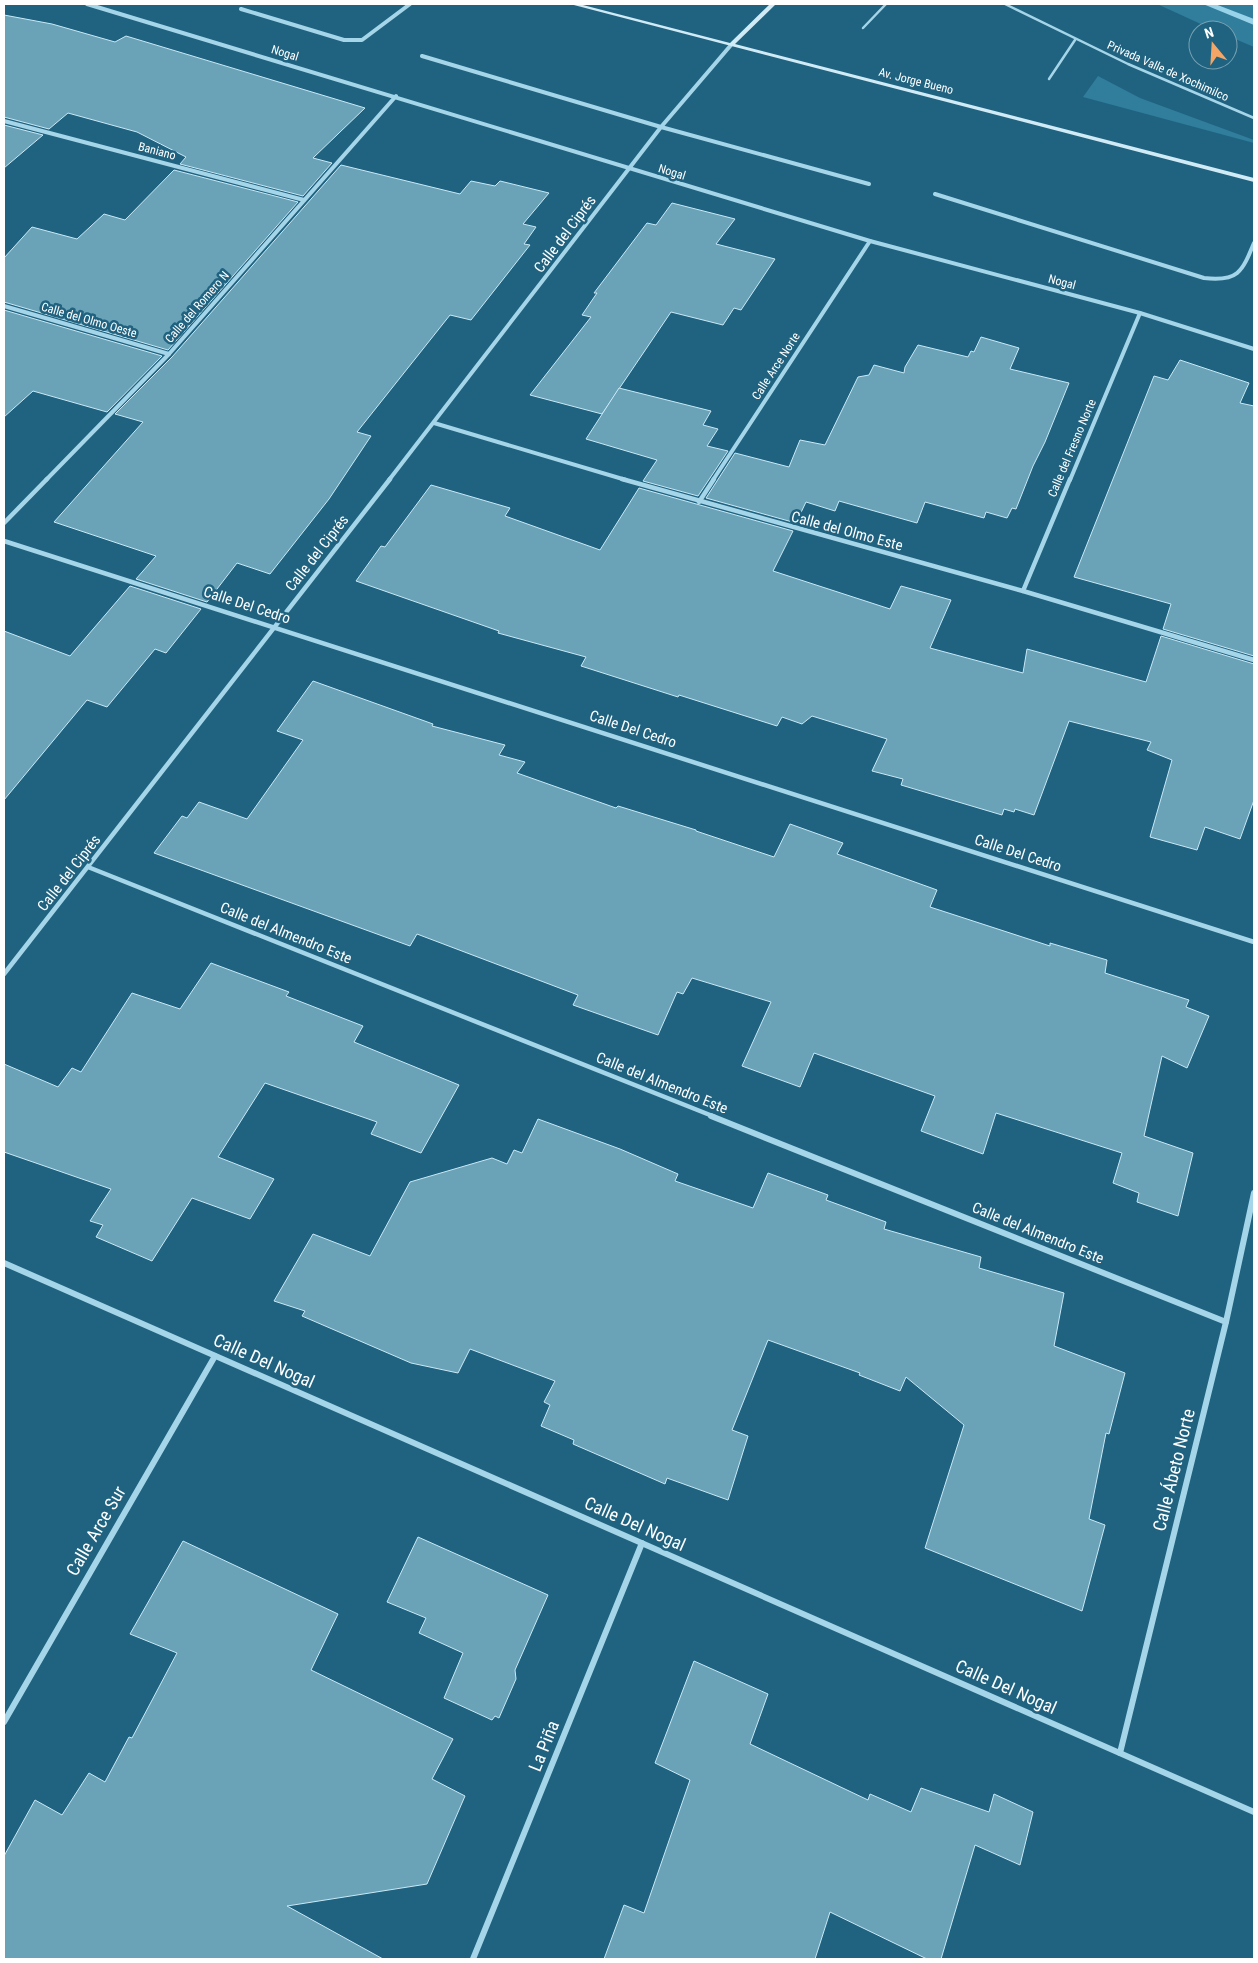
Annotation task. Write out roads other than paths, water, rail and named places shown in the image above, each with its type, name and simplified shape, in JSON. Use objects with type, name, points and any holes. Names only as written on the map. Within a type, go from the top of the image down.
[{"type":"street","name":"Nogal","points":[[87,4],[870,241],[1140,313],[1254,349]]},
{"type":"street","points":[[241,9],[344,40],[353,41],[368,38],[410,4]]},
{"type":"street","name":"Av. Jorge Bueno","points":[[572,4],[1254,180]]},
{"type":"street","points":[[731,45],[773,4]]},
{"type":"street","name":"Calle del Ciprés","points":[[4,974],[274,626],[434,424],[629,169],[731,45]]},
{"type":"street","points":[[422,56],[662,127],[869,184]]},
{"type":"street","name":"Calle del Romero N","points":[[4,523],[169,354],[396,96]]},
{"type":"street","name":"Baniano","points":[[4,121],[304,200]]},
{"type":"street","points":[[935,194],[1211,280],[1231,279],[1240,273],[1254,243]]},
{"type":"street","name":"Calle Arce Norte","points":[[698,502],[870,241]]},
{"type":"street","name":"Calle del Olmo Oeste","points":[[4,306],[169,354]]},
{"type":"street","name":"Calle del Fresno Norte","points":[[1023,591],[1140,313]]},
{"type":"street","name":"Calle del Olmo Este","points":[[434,424],[698,502],[1023,591],[1254,660]]},
{"type":"street","name":"Calle Del Cedro","points":[[4,541],[274,626],[1254,942]]},
{"type":"street","name":"Calle del Almendro Este","points":[[88,867],[1226,1322]]},
{"type":"street","name":"Calle Ábeto Norte","points":[[1120,1753],[1226,1322],[1254,1193]]},
{"type":"street","name":"Calle Del Nogal","points":[[4,1263],[1254,1812]]},
{"type":"street","name":"Calle Arce Sur","points":[[4,1722],[215,1356]]},
{"type":"street","name":"La Piña","points":[[473,1959],[642,1543]]},
{"type":"lane","points":[[863,28],[886,4]]},
{"type":"lane","name":"Privada Valle de Xochimilco","points":[[1005,4],[1075,40],[1202,97],[1254,118]]},
{"type":"lane","points":[[1049,79],[1075,40]]},
{"type":"waterway","points":[[1208,4],[1254,22]]}]
